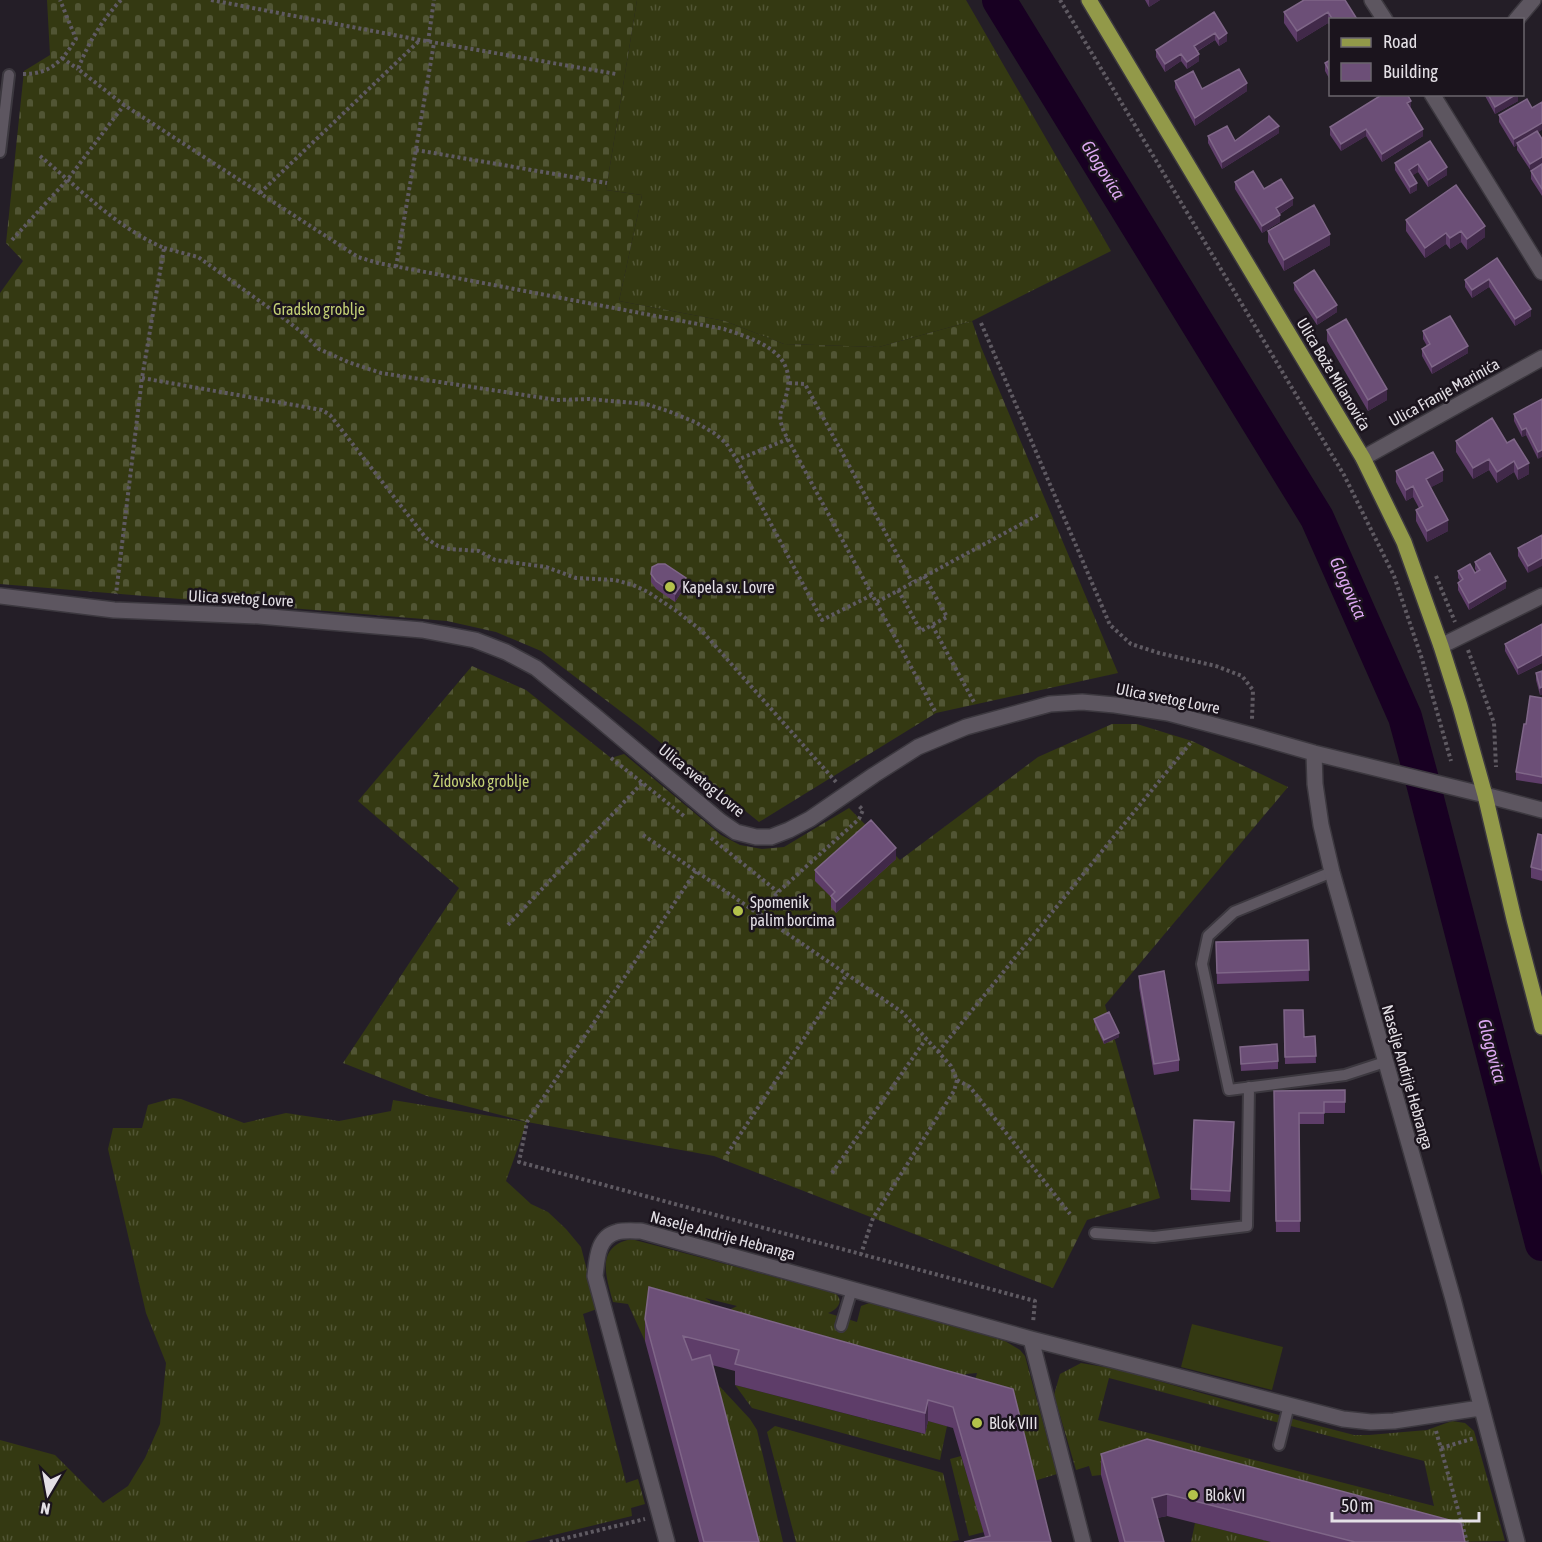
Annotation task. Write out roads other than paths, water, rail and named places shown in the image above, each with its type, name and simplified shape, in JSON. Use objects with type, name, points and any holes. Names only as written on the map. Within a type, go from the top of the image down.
[{"type":"main road","name":"Ulica Bože Milanovića","points":[[1089,0],[1363,458],[1404,542],[1460,706],[1485,795],[1542,1027]]},
{"type":"street","points":[[1372,0],[1384,18]]},
{"type":"street","points":[[1518,18],[1533,0]]},
{"type":"street","points":[[1434,96],[1542,273]]},
{"type":"street","name":"Ulica Franje Marinića","points":[[1363,458],[1542,358]]},
{"type":"street","name":"Ulica svetog Lovre","points":[[0,596],[114,610],[259,616],[422,630],[475,640],[506,652],[536,668],[720,820],[736,832],[756,837],[771,837],[789,831],[918,747],[966,727],[1050,704],[1082,702],[1168,713],[1314,753],[1542,810]]},
{"type":"street","points":[[1441,646],[1542,596]]},
{"type":"street","name":"Naselje Andrije Hebranga","points":[[1314,753],[1321,825],[1332,872],[1453,1299],[1517,1542]]},
{"type":"street","name":"Naselje Andrije Hebranga","points":[[668,1542],[595,1276],[598,1251],[605,1239],[616,1232],[641,1231],[1031,1339],[1343,1419],[1371,1422],[1394,1421],[1480,1408]]},
{"type":"street","points":[[1031,1339],[1083,1542]]},
{"type":"lane","points":[[0,152],[9,75]]},
{"type":"lane","points":[[1332,872],[1234,912],[1208,936],[1202,964],[1229,1090],[1346,1076],[1385,1062]]},
{"type":"lane","points":[[1095,1233],[1154,1237],[1247,1226],[1249,1087]]},
{"type":"lane","points":[[841,1326],[852,1289]]},
{"type":"lane","points":[[1279,1445],[1289,1405]]},
{"type":"waterway","name":"Glogovica","points":[[999,0],[1317,518],[1405,717],[1542,1244]]},
{"type":"place","name":"Kapela sv. Lovre","points":[[670,587]]},
{"type":"place","name":"Spomenik palim borcima","points":[[738,911]]},
{"type":"place","name":"Blok VIII","points":[[977,1423]]},
{"type":"place","name":"Blok VI","points":[[1193,1495]]},
{"type":"park label","name":"Gradsko groblje","points":[[319,309]]},
{"type":"park label","name":"Židovsko groblje","points":[[481,781]]}]
